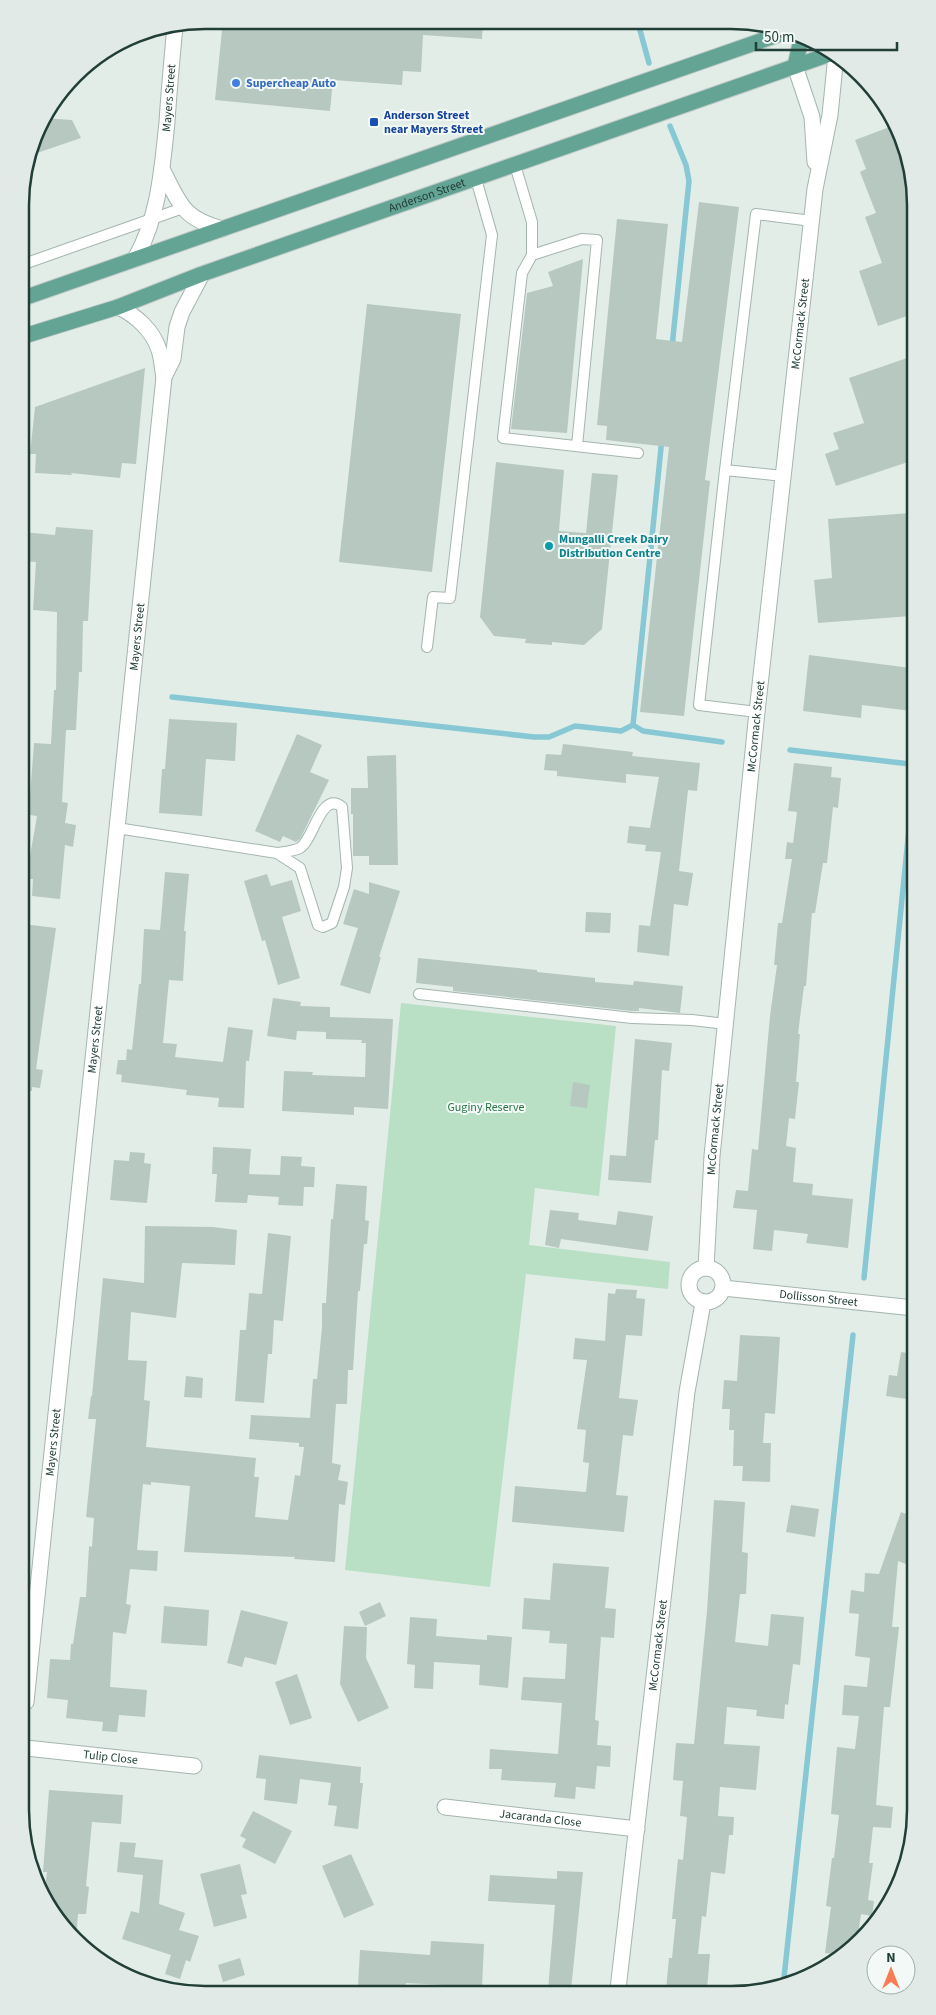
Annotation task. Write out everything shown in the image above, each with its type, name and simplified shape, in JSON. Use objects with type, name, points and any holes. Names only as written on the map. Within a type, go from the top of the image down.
[{"type":"main road","points":[[29,296],[777,35]]},
{"type":"main road","name":"McCormack Street","points":[[795,66],[800,43]]},
{"type":"main road","name":"Anderson Street","points":[[29,336],[118,308],[202,274],[827,57]]},
{"type":"street","name":"Mayers Street","points":[[135,259],[145,241],[153,219],[162,169],[175,31]]},
{"type":"street","name":"McCormack Street","points":[[706,1268],[712,1156],[757,712],[816,186],[830,114],[834,62]]},
{"type":"street","name":"McCormack Street","points":[[795,66],[812,122],[816,186]]},
{"type":"street","points":[[162,169],[183,208],[195,220],[222,229]]},
{"type":"street","name":"Mayers Street","points":[[164,377],[173,359],[182,312],[202,274]]},
{"type":"street","name":"Mayers Street","points":[[29,1674],[164,377],[159,350],[154,340],[139,320],[130,312],[118,308]]},
{"type":"street","points":[[706,1268],[719,1274],[723,1288],[716,1300],[703,1303],[692,1297],[688,1284],[693,1273],[706,1268]]},
{"type":"street","name":"Dollisson Street","points":[[723,1288],[907,1307]]},
{"type":"street","name":"McCormack Street","points":[[618,1986],[687,1392],[703,1303]]},
{"type":"street","name":"Tulip Close","points":[[29,1748],[194,1766]]},
{"type":"street","name":"Jacaranda Close","points":[[445,1807],[637,1829]]},
{"type":"lane","points":[[516,165],[532,222],[532,255],[522,273],[503,438],[638,453]]},
{"type":"lane","points":[[427,647],[433,597],[450,598],[492,235],[476,179]]},
{"type":"lane","points":[[29,262],[183,208]]},
{"type":"lane","points":[[757,712],[699,705],[725,470],[756,214],[812,221]]},
{"type":"lane","points":[[532,255],[582,239],[598,240],[577,446]]},
{"type":"lane","points":[[725,470],[783,476]]},
{"type":"lane","points":[[118,828],[277,853],[299,848],[308,840],[323,809],[327,806],[335,804],[342,807],[347,868],[344,887],[332,923],[323,927],[318,925],[300,868],[277,853]]},
{"type":"lane","points":[[419,994],[632,1018],[692,1020],[726,1024]]},
{"type":"green space","name":"Guginy Reserve","points":[[401,1003],[616,1026],[599,1196],[535,1188],[529,1245],[670,1262],[668,1289],[526,1274],[490,1587],[345,1570]]},
{"type":"building","points":[[222,29],[483,29],[482,39],[423,35],[421,72],[403,71],[402,85],[333,80],[330,111],[215,100]]},
{"type":"building","points":[[51,119],[72,120],[81,138],[37,153]]},
{"type":"building","points":[[889,127],[898,148],[906,182],[907,316],[878,326],[859,271],[882,263],[865,217],[876,213],[860,172],[866,169],[855,140]]},
{"type":"building","points":[[699,202],[739,207],[705,480],[710,481],[684,716],[640,712],[669,447],[606,440],[607,426],[597,425],[617,219],[668,224],[656,339],[682,342]]},
{"type":"building","points":[[583,259],[567,433],[511,429],[527,293],[553,286],[548,272]]},
{"type":"building","points":[[367,304],[461,314],[432,572],[339,562]]},
{"type":"building","points":[[907,358],[907,462],[836,486],[825,454],[839,449],[833,433],[864,423],[849,378]]},
{"type":"building","points":[[145,368],[136,464],[122,463],[120,478],[71,473],[72,475],[35,473],[36,454],[30,454],[35,407]]},
{"type":"building","name":"Mungalli Creek Dairy Distribution Centre","points":[[496,462],[564,470],[559,531],[586,533],[592,473],[618,475],[602,629],[584,645],[552,642],[552,645],[525,643],[526,639],[494,636],[480,617]]},
{"type":"building","points":[[907,513],[907,616],[818,623],[814,580],[832,578],[828,519]]},
{"type":"building","points":[[56,527],[93,530],[88,621],[83,621],[82,672],[79,672],[76,730],[66,730],[62,802],[68,803],[65,823],[76,825],[73,847],[65,845],[60,899],[32,896],[33,879],[29,879],[29,856],[37,816],[29,815],[34,743],[51,744],[54,690],[56,690],[57,612],[33,610],[36,562],[29,562],[29,533],[55,535]]},
{"type":"building","points":[[809,655],[907,667],[907,710],[862,705],[861,718],[803,711]]},
{"type":"building","points":[[169,719],[237,723],[235,761],[206,759],[202,816],[159,813],[162,769],[165,769]]},
{"type":"building","points":[[297,734],[322,745],[310,772],[329,780],[300,839],[296,842],[283,836],[280,842],[255,831]]},
{"type":"building","points":[[563,744],[633,752],[632,756],[700,763],[697,791],[688,790],[679,871],[693,873],[688,906],[674,904],[669,956],[637,952],[639,925],[650,926],[661,852],[645,851],[646,845],[627,843],[629,826],[650,828],[659,777],[626,774],[626,783],[557,776],[557,771],[544,770],[546,754],[561,755]]},
{"type":"building","points":[[396,755],[398,865],[369,865],[369,856],[353,856],[351,788],[368,788],[367,756]]},
{"type":"building","points":[[794,763],[832,767],[831,777],[841,778],[838,808],[833,807],[827,863],[823,863],[815,913],[812,913],[806,986],[804,986],[798,1034],[800,1034],[796,1082],[799,1082],[795,1119],[789,1118],[786,1146],[796,1148],[793,1182],[813,1184],[812,1195],[853,1199],[848,1248],[806,1243],[808,1234],[774,1230],[772,1251],[753,1249],[757,1210],[733,1208],[736,1190],[748,1191],[752,1149],[758,1150],[770,1016],[777,965],[774,965],[778,923],[782,923],[792,859],[785,859],[787,842],[793,843],[797,812],[788,811]]},
{"type":"building","points":[[165,872],[189,874],[184,931],[186,931],[183,981],[169,980],[163,1043],[177,1044],[175,1057],[223,1062],[228,1027],[253,1030],[249,1061],[246,1061],[244,1108],[218,1107],[219,1098],[186,1095],[187,1090],[121,1082],[122,1075],[116,1074],[118,1060],[126,1060],[127,1049],[132,1050],[139,984],[141,984],[144,929],[160,930]]},
{"type":"building","points":[[267,874],[271,886],[292,880],[301,911],[282,917],[300,978],[278,985],[265,940],[262,941],[244,881]]},
{"type":"building","points":[[369,882],[400,891],[379,957],[381,957],[370,994],[340,985],[358,928],[343,924],[354,889],[369,894]]},
{"type":"building","points":[[586,912],[611,913],[610,933],[585,932]]},
{"type":"building","points":[[29,925],[56,928],[36,1069],[43,1070],[40,1088],[32,1087],[32,1091],[29,1091]]},
{"type":"building","points":[[418,958],[537,970],[537,972],[595,978],[595,982],[633,985],[634,981],[683,986],[680,1013],[639,1008],[639,1011],[632,1011],[453,991],[453,987],[416,983]]},
{"type":"building","points":[[273,998],[301,1002],[300,1006],[330,1007],[330,1017],[393,1019],[388,1109],[354,1107],[354,1115],[282,1111],[284,1071],[313,1072],[312,1075],[365,1077],[366,1043],[361,1043],[362,1040],[326,1039],[326,1032],[297,1031],[296,1040],[267,1036]]},
{"type":"building","points":[[635,1039],[672,1043],[669,1071],[662,1070],[658,1140],[655,1140],[651,1183],[608,1180],[610,1155],[626,1156]]},
{"type":"building","points":[[573,1082],[590,1085],[587,1108],[570,1106]]},
{"type":"building","points":[[213,1147],[251,1149],[249,1174],[280,1175],[281,1156],[302,1157],[301,1166],[315,1167],[314,1187],[304,1187],[303,1206],[278,1205],[279,1197],[248,1195],[247,1203],[215,1202],[217,1174],[212,1174]]},
{"type":"building","points":[[130,1152],[145,1153],[144,1163],[151,1164],[147,1203],[110,1200],[114,1160],[129,1161]]},
{"type":"building","points":[[336,1184],[367,1186],[365,1220],[369,1221],[367,1244],[364,1244],[360,1291],[358,1291],[353,1370],[348,1370],[347,1404],[336,1404],[332,1463],[341,1465],[338,1480],[348,1482],[345,1505],[339,1504],[335,1562],[294,1559],[295,1557],[184,1552],[190,1486],[151,1482],[151,1485],[143,1484],[137,1550],[158,1551],[157,1571],[130,1569],[126,1604],[131,1605],[126,1634],[113,1632],[110,1687],[147,1690],[145,1717],[119,1715],[117,1732],[102,1731],[103,1722],[66,1718],[68,1700],[47,1698],[50,1659],[70,1660],[71,1644],[73,1644],[80,1597],[86,1597],[89,1546],[92,1547],[94,1518],[86,1517],[96,1419],[88,1419],[92,1396],[103,1278],[144,1283],[145,1226],[213,1227],[237,1230],[235,1265],[182,1263],[176,1318],[131,1312],[128,1360],[147,1361],[144,1400],[150,1401],[146,1447],[256,1458],[254,1477],[259,1477],[255,1517],[288,1520],[295,1475],[300,1476],[304,1447],[299,1447],[299,1443],[249,1439],[251,1415],[310,1418],[313,1379],[317,1379],[322,1327],[322,1303],[326,1303],[331,1219],[333,1219]]},
{"type":"building","points":[[550,1210],[579,1213],[578,1220],[616,1225],[618,1211],[653,1216],[648,1251],[561,1239],[559,1248],[545,1245]]},
{"type":"building","points":[[268,1233],[291,1236],[283,1321],[274,1320],[272,1354],[268,1354],[264,1403],[235,1401],[240,1330],[246,1330],[249,1293],[262,1294]]},
{"type":"building","points":[[616,1289],[637,1290],[636,1298],[645,1299],[642,1336],[626,1335],[619,1398],[638,1400],[633,1436],[623,1435],[616,1495],[628,1496],[624,1532],[512,1522],[515,1486],[586,1492],[589,1463],[583,1462],[586,1430],[577,1429],[587,1360],[573,1359],[575,1338],[605,1341],[608,1293],[615,1294]]},
{"type":"building","points":[[740,1335],[780,1337],[775,1414],[765,1413],[763,1443],[771,1443],[770,1482],[742,1481],[743,1466],[733,1466],[734,1430],[729,1430],[730,1409],[722,1409],[724,1380],[737,1381]]},
{"type":"building","points":[[901,1352],[907,1353],[907,1399],[886,1396],[889,1375],[897,1376]]},
{"type":"building","points":[[186,1376],[203,1378],[202,1398],[184,1397]]},
{"type":"building","points":[[714,1500],[745,1502],[742,1552],[748,1553],[746,1594],[740,1594],[735,1642],[768,1646],[771,1614],[804,1617],[800,1665],[793,1664],[788,1705],[785,1704],[784,1719],[756,1716],[757,1710],[727,1707],[724,1744],[760,1746],[756,1790],[720,1787],[718,1816],[734,1817],[733,1835],[729,1835],[725,1874],[711,1872],[706,1917],[702,1916],[698,1954],[710,1954],[707,1986],[666,1986],[669,1958],[672,1958],[676,1919],[672,1919],[678,1859],[683,1860],[687,1817],[680,1816],[683,1781],[673,1780],[676,1743],[694,1744],[707,1611]]},
{"type":"building","points":[[791,1505],[819,1509],[815,1537],[786,1532]]},
{"type":"building","points":[[901,1512],[907,1514],[907,1564],[898,1561],[892,1627],[899,1627],[890,1707],[884,1707],[876,1805],[893,1807],[891,1828],[873,1827],[869,1863],[873,1863],[868,1900],[874,1901],[872,1916],[861,1914],[858,1932],[856,1935],[833,1954],[825,1953],[831,1907],[826,1906],[839,1815],[831,1814],[837,1747],[855,1749],[859,1716],[842,1715],[844,1685],[867,1687],[870,1658],[855,1656],[859,1614],[849,1613],[851,1590],[864,1592],[865,1573],[879,1574]]},
{"type":"building","points":[[553,1563],[609,1567],[605,1608],[616,1609],[614,1638],[601,1637],[595,1720],[599,1721],[597,1745],[611,1746],[610,1767],[597,1766],[595,1789],[576,1787],[575,1799],[554,1797],[556,1783],[501,1780],[502,1769],[489,1769],[490,1749],[558,1754],[562,1703],[521,1700],[523,1677],[565,1679],[567,1644],[549,1643],[550,1631],[522,1629],[524,1598],[550,1600]]},
{"type":"building","points":[[380,1602],[386,1616],[365,1626],[359,1612]]},
{"type":"building","points":[[164,1606],[209,1610],[207,1646],[161,1643]]},
{"type":"building","points":[[241,1610],[288,1622],[276,1665],[245,1657],[242,1667],[227,1663]]},
{"type":"building","points":[[410,1617],[437,1619],[436,1636],[487,1640],[487,1635],[512,1637],[508,1688],[479,1685],[480,1665],[434,1662],[433,1689],[414,1688],[415,1665],[407,1664]]},
{"type":"building","points":[[344,1626],[367,1627],[366,1658],[389,1708],[358,1722],[340,1684]]},
{"type":"building","points":[[297,1674],[312,1718],[290,1725],[275,1682]]},
{"type":"building","points":[[259,1755],[361,1767],[360,1783],[363,1783],[358,1829],[334,1826],[337,1806],[328,1805],[331,1783],[300,1779],[297,1804],[264,1800],[266,1779],[256,1778]]},
{"type":"building","points":[[49,1790],[123,1795],[121,1824],[92,1822],[86,1886],[89,1887],[86,1914],[78,1914],[77,1931],[52,1898],[46,1885],[47,1872],[43,1872]]},
{"type":"building","points":[[253,1811],[292,1831],[275,1864],[242,1847],[246,1839],[240,1836]]},
{"type":"building","points":[[120,1842],[136,1843],[134,1857],[163,1860],[159,1904],[185,1913],[179,1930],[199,1936],[190,1962],[186,1960],[180,1979],[165,1974],[171,1955],[122,1939],[131,1911],[139,1913],[143,1875],[117,1872]]},
{"type":"building","points":[[351,1854],[374,1905],[344,1918],[322,1866]]},
{"type":"building","points":[[240,1864],[247,1894],[241,1895],[247,1918],[214,1927],[200,1874]]},
{"type":"building","points":[[557,1871],[583,1872],[571,1986],[548,1986],[555,1905],[488,1901],[490,1875],[557,1879]]},
{"type":"building","points":[[431,1941],[484,1944],[482,1986],[406,1983],[406,1986],[358,1986],[360,1950],[430,1955]]},
{"type":"building","points":[[240,1958],[245,1975],[223,1982],[218,1965]]},
{"type":"waterway","points":[[640,29],[649,63]]},
{"type":"waterway","points":[[670,126],[686,165],[689,181],[672,347]]},
{"type":"waterway","points":[[633,725],[662,438]]},
{"type":"waterway","points":[[172,697],[534,737],[549,737],[575,726],[621,731],[633,725],[643,731],[722,742]]},
{"type":"waterway","points":[[790,750],[907,764]]},
{"type":"waterway","points":[[864,1278],[907,849]]},
{"type":"waterway","points":[[784,1978],[853,1335]]},
{"type":"place","name":"Supercheap Auto","points":[[236,83]]},
{"type":"place","name":"Anderson Street near Mayers Street","points":[[374,122]]},
{"type":"place","name":"Mungalli Creek Dairy Distribution Centre","points":[[549,546]]}]
